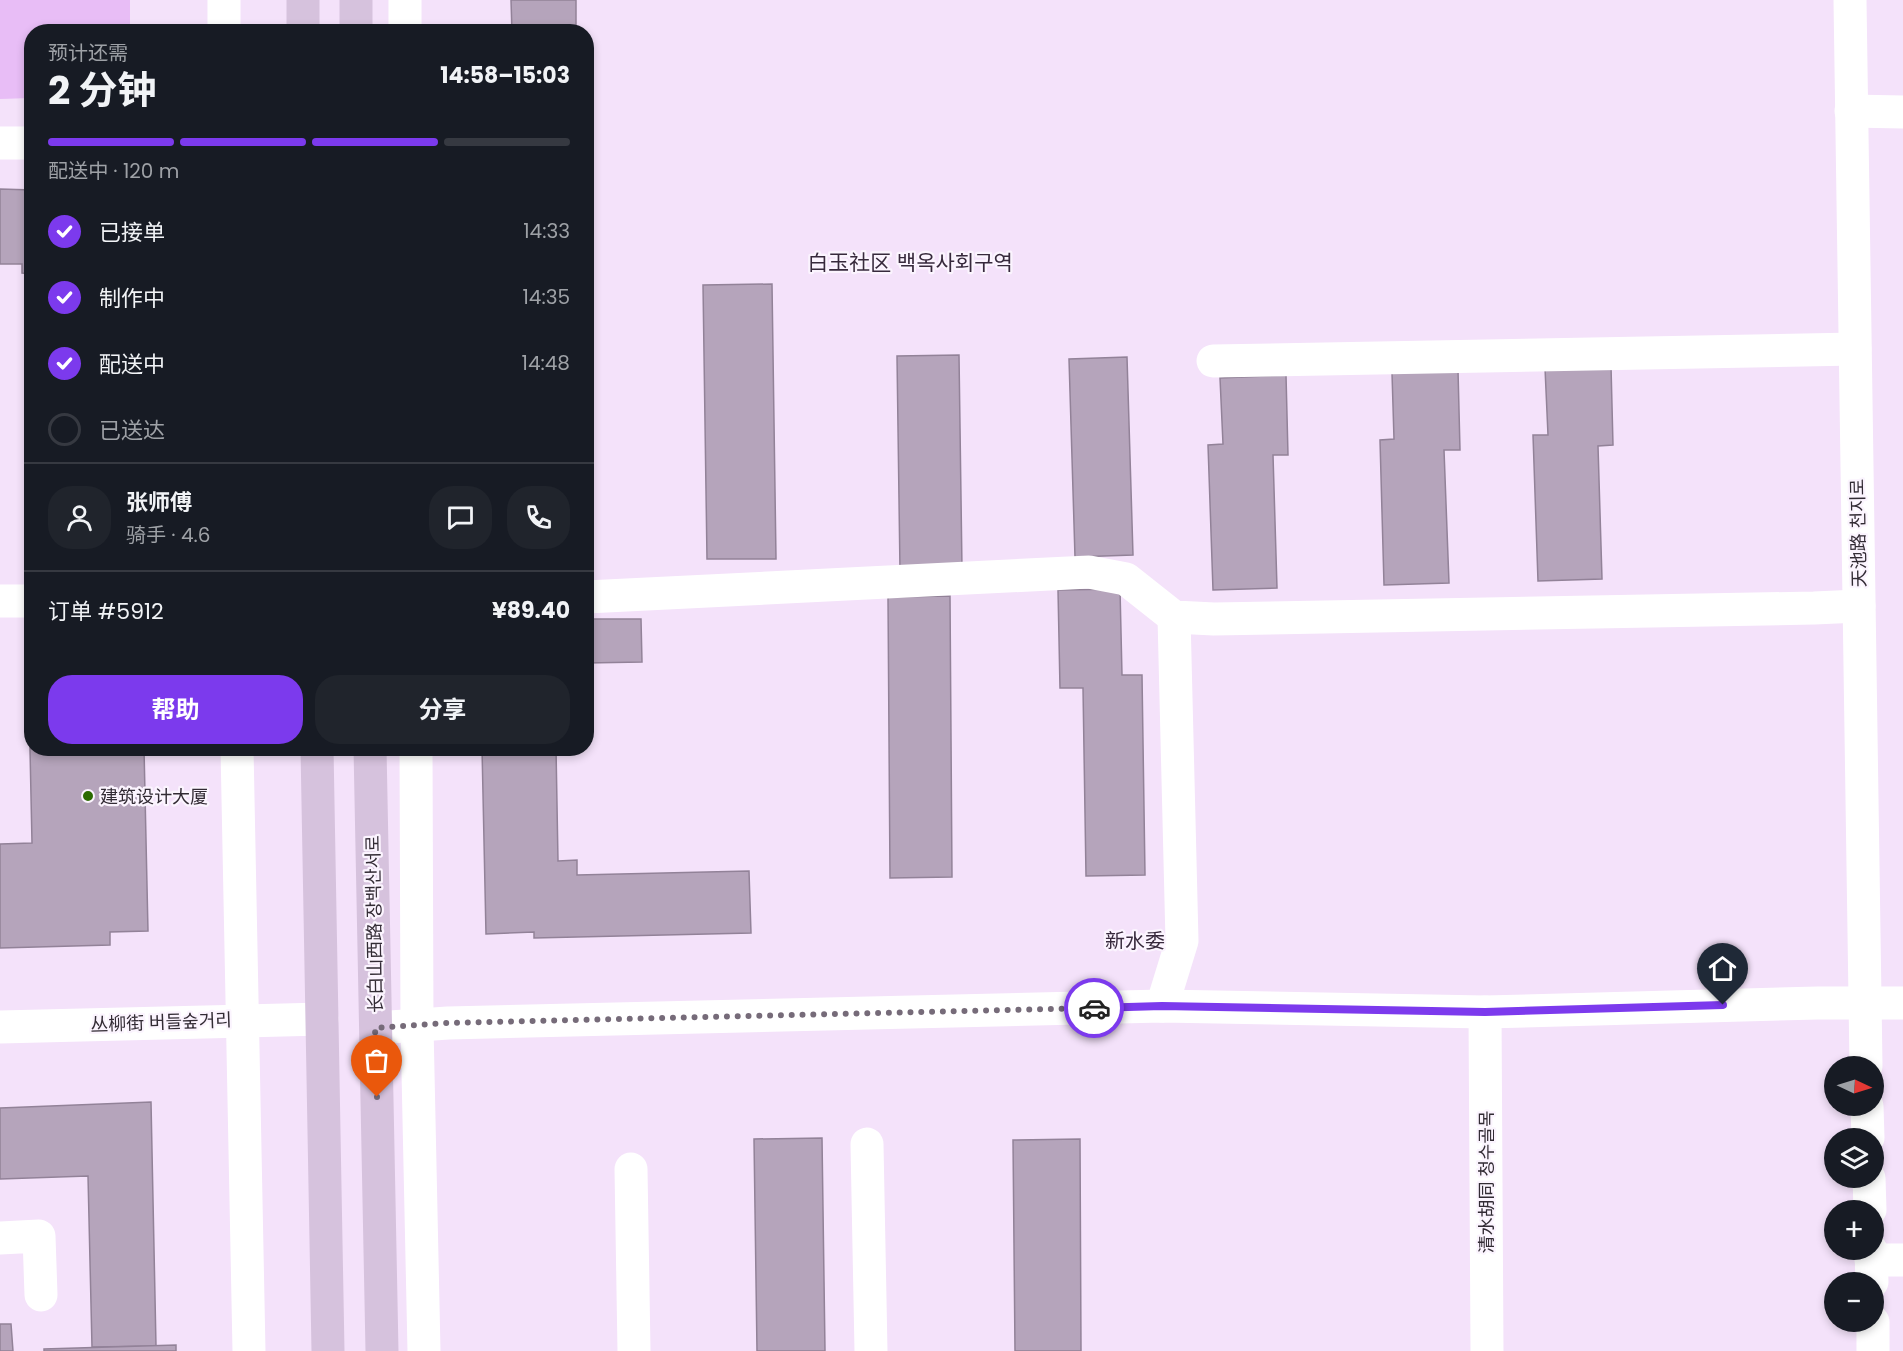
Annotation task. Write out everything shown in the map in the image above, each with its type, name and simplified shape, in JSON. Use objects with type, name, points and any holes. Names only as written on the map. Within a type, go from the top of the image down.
[{"type":"main road","points":[[303,0],[303,24]]},
{"type":"main road","points":[[356,0],[356,24]]},
{"type":"main road","points":[[317,756],[328,1351]]},
{"type":"main road","name":"长白山西路 장백산서로","points":[[370,756],[382,1351]]},
{"type":"street","points":[[224,0],[224,24]]},
{"type":"street","points":[[405,0],[405,24]]},
{"type":"street","name":"天池路 천지로","points":[[1850,0],[1866,1056]]},
{"type":"street","points":[[1851,111],[1903,112]]},
{"type":"street","points":[[0,142],[24,143]]},
{"type":"street","points":[[1213,361],[1855,349]]},
{"type":"street","points":[[594,597],[1089,572],[1126,579],[1174,617],[1226,619],[1802,609],[1859,606]]},
{"type":"street","points":[[0,601],[24,601]]},
{"type":"street","points":[[1162,1006],[1182,941],[1174,617]]},
{"type":"street","points":[[237,756],[249,1351]]},
{"type":"street","points":[[416,756],[417,1026],[424,1351]]},
{"type":"street","points":[[375,1028],[448,1023],[1162,1006],[1485,1012],[1818,1003],[1903,1004]]},
{"type":"street","name":"清水胡同 청수골목","points":[[1485,1012],[1487,1351]]},
{"type":"street","name":"丛柳街 버들숲거리","points":[[0,1027],[322,1019]]},
{"type":"street","points":[[867,1144],[871,1351]]},
{"type":"street","points":[[631,1168],[634,1351]]},
{"type":"street","points":[[0,1238],[39,1236],[40,1295]]},
{"type":"street","points":[[1871,1264],[1903,1260]]},
{"type":"street","points":[[1873,1332],[1873,1351]]},
{"type":"shaded area","points":[[0,0],[130,0],[130,24],[24,24],[24,98],[0,99]]},
{"type":"building","points":[[511,0],[576,0],[576,24],[512,24]]},
{"type":"building","points":[[0,189],[24,190],[24,273],[22,273],[22,264],[0,264]]},
{"type":"building","points":[[772,284],[776,559],[707,559],[703,285]]},
{"type":"building","points":[[959,355],[962,569],[900,571],[897,356]]},
{"type":"building","points":[[1127,357],[1133,555],[1075,557],[1069,359]]},
{"type":"building","points":[[1611,366],[1613,445],[1598,446],[1602,579],[1538,581],[1533,435],[1548,435],[1545,368]]},
{"type":"building","points":[[1458,370],[1460,450],[1444,450],[1449,583],[1384,585],[1380,440],[1394,439],[1392,373]]},
{"type":"building","points":[[1286,375],[1288,455],[1273,455],[1277,588],[1213,590],[1208,445],[1223,444],[1220,378]]},
{"type":"building","points":[[1120,589],[1122,675],[1142,675],[1145,875],[1086,876],[1083,688],[1060,688],[1058,590]]},
{"type":"building","points":[[950,596],[952,877],[890,878],[888,597]]},
{"type":"building","points":[[594,619],[641,619],[642,662],[594,663]]},
{"type":"building","name":"建筑设计大厦","points":[[30,756],[144,756],[148,931],[110,932],[110,945],[0,948],[0,844],[32,843]]},
{"type":"building","points":[[482,756],[556,756],[558,861],[577,860],[577,875],[749,871],[751,933],[534,938],[534,932],[486,934]]},
{"type":"building","points":[[151,1102],[156,1346],[92,1347],[88,1176],[0,1179],[0,1108]]},
{"type":"building","points":[[822,1138],[825,1351],[757,1351],[754,1139]]},
{"type":"building","points":[[1080,1139],[1081,1351],[1015,1351],[1013,1140]]},
{"type":"building","points":[[0,1324],[11,1324],[13,1351],[0,1351]]},
{"type":"building","points":[[176,1345],[176,1351],[44,1351],[44,1349]]},
{"type":"way so far","points":[[377,1097],[375,1028],[448,1023],[1094,1008]]},
{"type":"place","name":"建筑设计大厦","points":[[88,796]]},
{"type":"district","name":"白玉社区 백옥사회구역","points":[[910,262]]},
{"type":"district","name":"新水委","points":[[1135,941]]},
{"type":"route","points":[[1094,1008],[1162,1006],[1485,1012],[1723,1005]]}]
